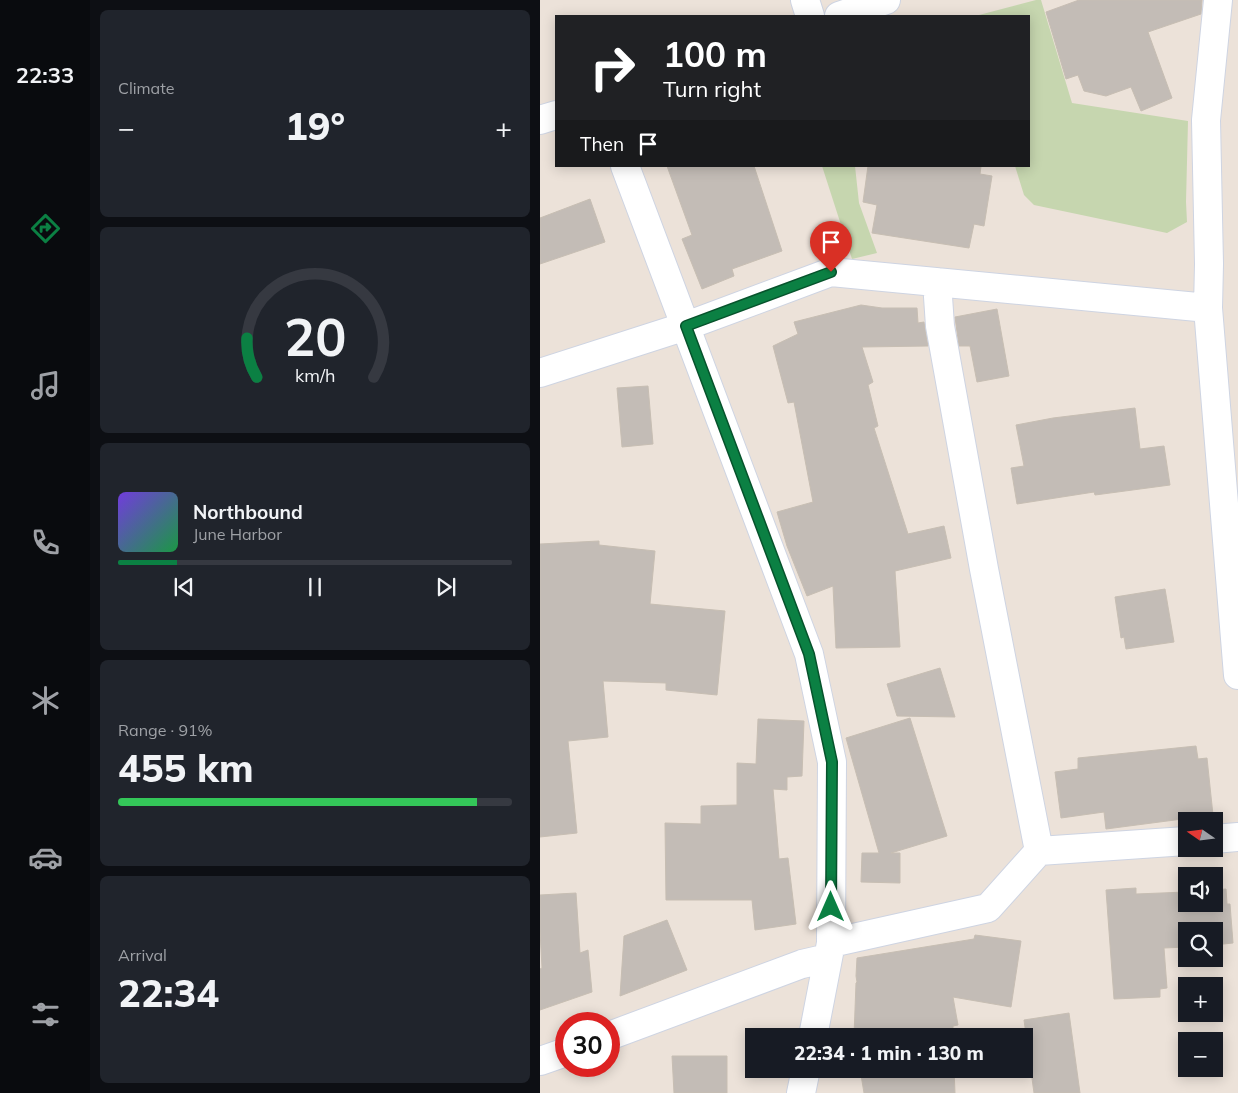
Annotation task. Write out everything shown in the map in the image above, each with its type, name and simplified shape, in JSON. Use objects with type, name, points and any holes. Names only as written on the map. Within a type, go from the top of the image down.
[{"type":"street","points":[[805,0],[810,15]]},
{"type":"street","points":[[842,15],[886,0]]},
{"type":"street","points":[[1218,0],[1206,120],[1208,308],[1233,557],[1238,675]]},
{"type":"street","points":[[540,120],[555,115]]},
{"type":"street","points":[[625,167],[809,654],[832,762],[830,951],[815,1028]]},
{"type":"street","points":[[540,373],[686,326],[831,272],[1208,308]]},
{"type":"street","points":[[937,282],[940,326],[1038,851]]},
{"type":"street","points":[[1223,838],[1238,837]]},
{"type":"street","points":[[620,1032],[802,964],[830,951],[988,908],[1038,851],[1178,842]]},
{"type":"street","points":[[540,1061],[555,1056]]},
{"type":"street","points":[[801,1093],[804,1078]]},
{"type":"green space","points":[[1041,0],[1072,103],[1188,121],[1187,222],[1167,233],[1034,205],[1024,195],[1015,167],[1030,167],[1030,15],[979,15]]},
{"type":"green space","points":[[822,167],[855,167],[859,203],[877,253],[852,259]]},
{"type":"building","points":[[1079,0],[1202,0],[1201,14],[1148,32],[1172,98],[1141,111],[1131,87],[1106,96],[1084,91],[1078,75],[1066,79],[1046,12]]},
{"type":"building","points":[[667,167],[754,167],[782,251],[732,269],[734,276],[702,289],[682,239],[692,235]]},
{"type":"building","points":[[868,167],[981,167],[980,174],[992,176],[984,226],[974,224],[969,248],[872,233],[877,205],[863,202]]},
{"type":"building","points":[[590,199],[605,242],[540,264],[540,218]]},
{"type":"building","points":[[861,305],[882,308],[917,308],[918,323],[924,322],[928,346],[862,347],[873,382],[868,385],[878,426],[874,428],[908,534],[944,526],[951,558],[895,571],[900,647],[836,648],[833,586],[807,596],[787,546],[777,512],[813,502],[794,402],[788,403],[773,346],[798,334],[794,322]]},
{"type":"building","points":[[997,309],[1009,376],[977,382],[970,346],[959,346],[955,317]]},
{"type":"building","points":[[648,386],[653,444],[622,447],[617,388]]},
{"type":"building","points":[[1135,408],[1140,449],[1164,446],[1170,485],[1095,495],[1094,492],[1017,504],[1011,468],[1024,466],[1016,425],[1053,418]]},
{"type":"building","points":[[599,541],[599,545],[655,551],[650,604],[725,611],[717,695],[666,690],[666,683],[603,681],[608,737],[568,741],[577,833],[540,837],[540,544]]},
{"type":"building","points":[[1165,589],[1174,642],[1126,649],[1124,637],[1121,638],[1115,597]]},
{"type":"building","points":[[940,668],[955,717],[897,716],[887,684]]},
{"type":"building","points":[[910,718],[947,836],[891,853],[900,853],[900,883],[861,882],[862,853],[879,853],[846,738]]},
{"type":"building","points":[[758,719],[804,721],[802,776],[787,777],[787,790],[773,789],[779,859],[788,858],[796,924],[755,930],[752,900],[666,900],[665,823],[701,824],[701,806],[737,805],[737,763],[756,764]]},
{"type":"building","points":[[1196,746],[1198,759],[1207,758],[1213,812],[1178,812],[1178,820],[1106,829],[1104,812],[1061,818],[1055,772],[1078,769],[1078,758]]},
{"type":"building","points":[[1136,888],[1136,894],[1178,892],[1178,912],[1223,912],[1223,889],[1226,889],[1227,904],[1230,904],[1233,943],[1223,944],[1223,922],[1178,922],[1178,947],[1164,948],[1167,988],[1160,989],[1160,997],[1114,999],[1106,890]]},
{"type":"building","points":[[576,893],[580,953],[588,950],[592,992],[540,1010],[540,969],[542,968],[540,895]]},
{"type":"building","points":[[667,920],[687,970],[620,996],[624,936]]},
{"type":"building","points":[[975,935],[1021,941],[1011,1007],[953,997],[958,1025],[953,1026],[953,1028],[854,1028],[857,958],[974,939]]},
{"type":"building","points":[[1069,1013],[1080,1093],[1034,1093],[1032,1078],[1033,1028],[1025,1028],[1024,1020]]},
{"type":"building","points":[[672,1056],[727,1056],[727,1093],[674,1093]]},
{"type":"building","points":[[862,1078],[954,1078],[955,1093],[864,1093]]},
{"type":"route","points":[[831,272],[686,326],[809,654],[832,762],[831,907]]}]
